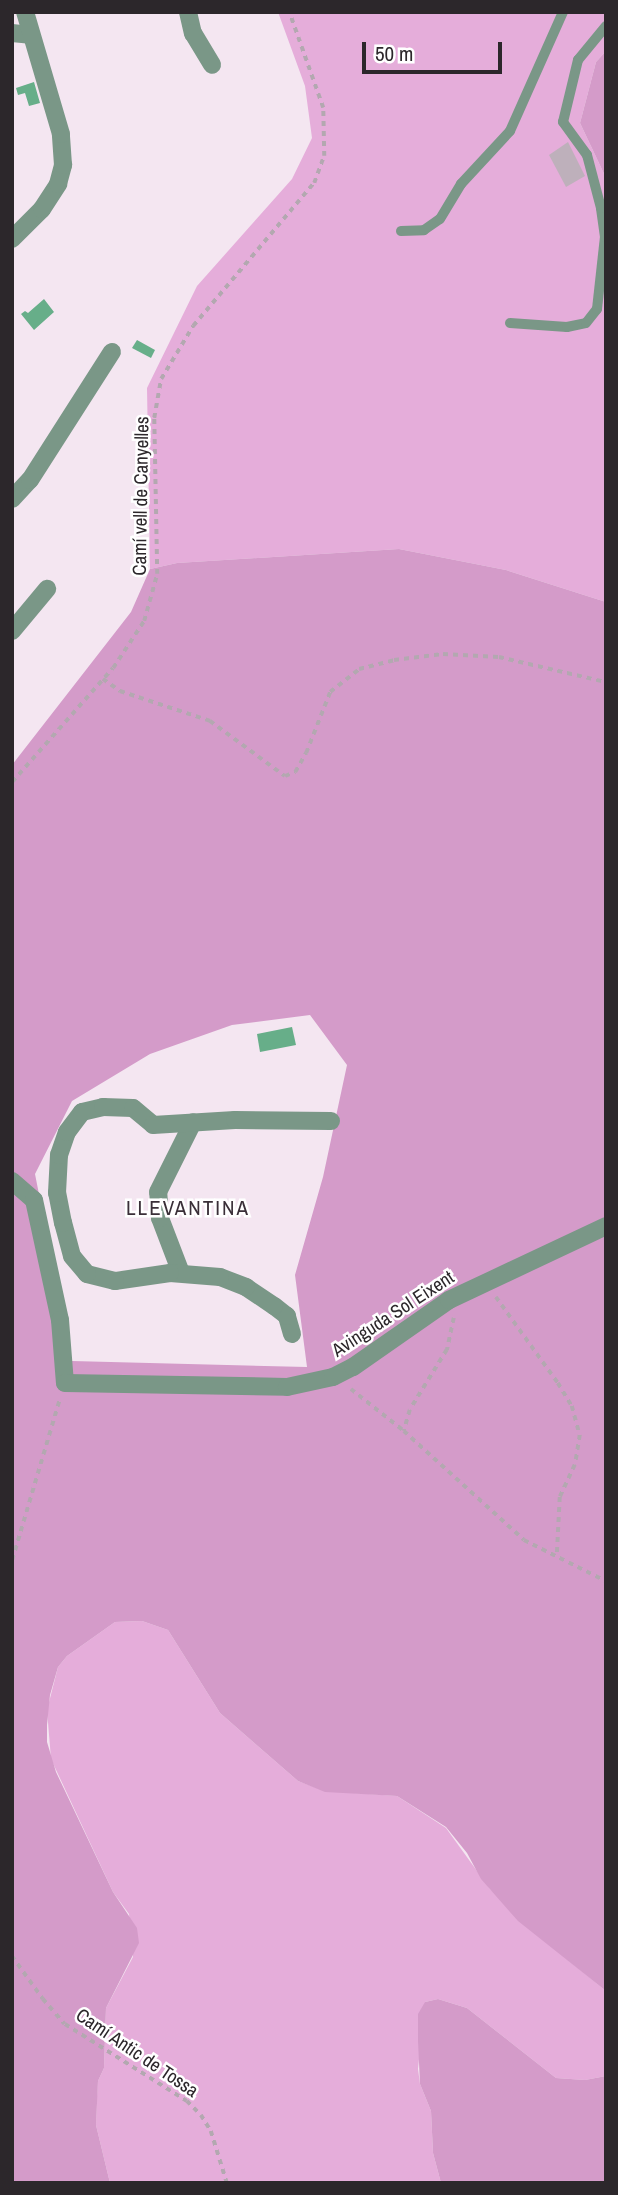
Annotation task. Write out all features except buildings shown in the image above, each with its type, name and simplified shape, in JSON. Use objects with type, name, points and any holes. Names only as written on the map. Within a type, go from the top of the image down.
[{"type":"street","points":[[12,239],[42,209],[58,184],[63,165],[61,134],[21,34],[25,12]]},
{"type":"street","points":[[188,12],[193,33],[212,65]]},
{"type":"street","points":[[12,499],[30,480],[112,352]]},
{"type":"street","points":[[12,631],[47,589]]},
{"type":"street","points":[[292,1334],[287,1316],[246,1287],[220,1277],[181,1273],[115,1281],[87,1274],[72,1256],[57,1192],[59,1155],[66,1132],[82,1112],[103,1107],[133,1108],[153,1125],[193,1122],[331,1121]]},
{"type":"street","points":[[181,1273],[160,1218],[158,1192],[193,1122]]},
{"type":"street","points":[[12,1181],[34,1200],[60,1320],[65,1382]]},
{"type":"street","points":[[34,1200],[57,1192]]},
{"type":"street","name":"Avinguda Sol Eixent","points":[[65,1382],[287,1387],[339,1374],[449,1300],[606,1226]]},
{"type":"lane","points":[[401,231],[424,230],[440,219],[461,184],[510,131],[563,12]]},
{"type":"lane","points":[[510,323],[567,327],[586,323],[601,310],[605,237],[601,208],[587,155],[563,122],[578,60],[606,26]]},
{"type":"path","name":"Camí vell de Canyelles","points":[[12,782],[103,679],[144,621],[152,603],[157,574],[154,418],[162,379],[193,326],[314,183],[324,156],[323,108],[289,12]]},
{"type":"path","points":[[103,679],[120,691],[210,722],[285,776],[295,772],[306,753],[330,692],[359,669],[394,660],[443,654],[499,657],[606,682]]},
{"type":"path","points":[[486,1282],[558,1383],[572,1406],[577,1425],[579,1435],[575,1465],[561,1497],[557,1556]]},
{"type":"path","points":[[404,1431],[410,1410],[447,1350],[454,1325],[449,1300]]},
{"type":"path","points":[[339,1374],[347,1386],[404,1431],[524,1540],[606,1581]]},
{"type":"path","points":[[12,1560],[65,1382]]},
{"type":"path","name":"Camí Antic de Tossa","points":[[12,1956],[65,2024],[187,2101],[201,2115],[211,2132],[227,2183]]},
{"type":"shaded area","points":[[278,12],[606,12],[606,51],[596,62],[580,123],[606,178],[606,602],[506,570],[399,549],[177,563],[150,569],[147,388],[197,286],[292,179],[312,138],[305,86]]},
{"type":"shaded area","points":[[606,51],[606,178],[580,123],[596,62]]},
{"type":"shaded area","points":[[34,82],[40,103],[29,106],[25,93],[18,95],[16,88]]},
{"type":"shaded area","points":[[44,299],[54,312],[34,330],[21,314],[25,311],[28,313]]},
{"type":"shaded area","points":[[137,340],[155,350],[151,358],[132,348]]},
{"type":"shaded area","points":[[399,549],[506,570],[606,602],[606,1991],[518,1921],[481,1879],[467,1853],[446,1827],[397,1796],[325,1792],[298,1781],[220,1713],[168,1630],[142,1621],[115,1622],[67,1656],[58,1667],[50,1695],[47,1725],[47,1742],[56,1772],[113,1892],[137,1928],[139,1943],[106,2008],[104,2068],[98,2081],[96,2125],[110,2183],[12,2183],[12,765],[131,612],[150,569],[177,563]],"holes":[[[310,1015],[347,1065],[323,1177],[295,1275],[307,1367],[72,1361],[35,1174],[72,1101],[150,1054],[232,1025]]]},
{"type":"shaded area","points":[[292,1027],[296,1045],[260,1052],[257,1034]]},
{"type":"shaded area","points":[[142,1621],[168,1630],[220,1713],[298,1781],[325,1791],[397,1796],[446,1828],[490,1889],[546,1942],[606,1991],[606,2076],[585,2080],[556,2078],[467,2008],[438,1999],[425,2002],[418,2069],[420,2084],[431,2111],[433,2153],[441,2183],[110,2183],[96,2125],[98,2081],[104,2068],[106,2008],[133,1957],[129,1914],[113,1892],[51,1759],[47,1710],[58,1667],[67,1656],[115,1622]]},
{"type":"shaded area","points":[[438,1999],[467,2008],[556,2078],[585,2080],[606,2076],[606,2183],[441,2183],[433,2153],[431,2111],[420,2084],[418,2041],[418,2014],[425,2002]]},
{"type":"district","name":"LLEVANTINA","points":[[188,1208]]}]
